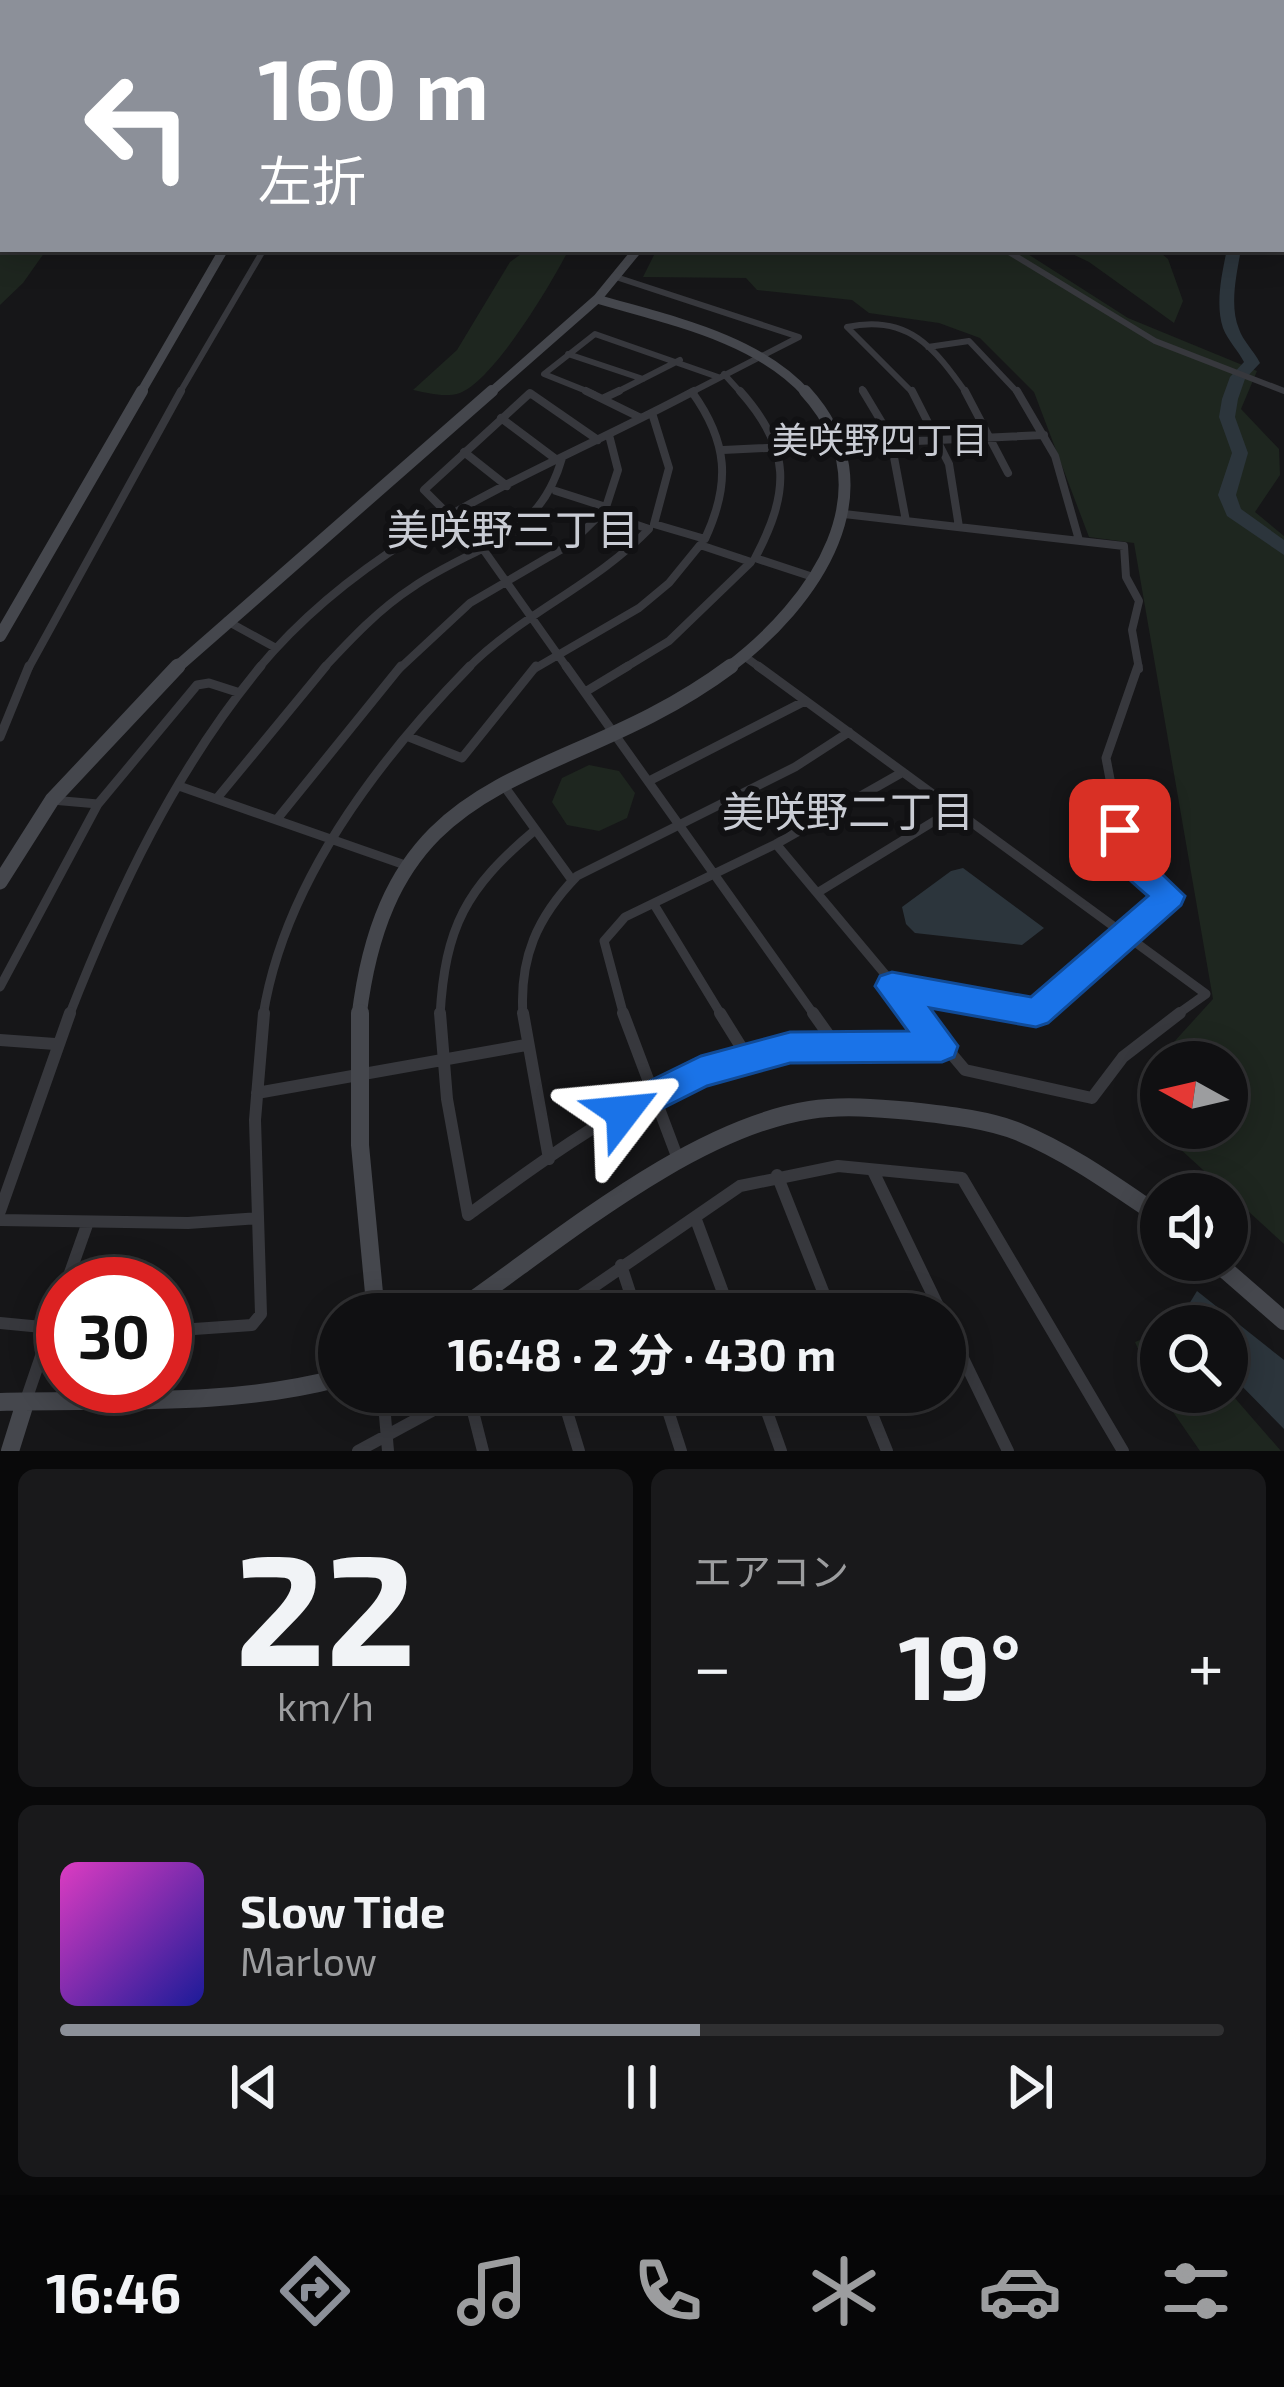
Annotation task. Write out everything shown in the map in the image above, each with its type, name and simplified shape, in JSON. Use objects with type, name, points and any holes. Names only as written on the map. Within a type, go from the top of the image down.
[{"type":"street","points":[[0,636],[222,252]]},
{"type":"street","points":[[0,737],[26,672],[118,498],[262,252]]},
{"type":"street","points":[[0,882],[52,800],[130,714],[227,621],[597,299],[636,252]]},
{"type":"street","points":[[1009,252],[1155,341],[1284,391]]},
{"type":"street","points":[[258,1218],[88,1222],[0,1215],[55,1044],[95,946],[179,785],[237,692],[276,649],[349,578],[452,516],[800,337],[619,278]]},
{"type":"street","points":[[374,1293],[357,1075],[366,961],[390,890],[405,865],[425,841],[504,786],[615,733],[744,656],[790,613],[816,578],[844,514],[846,478],[837,445],[807,389],[759,356],[597,299]]},
{"type":"street","points":[[959,527],[957,495],[941,440],[912,386],[847,327],[867,319],[896,322],[928,347],[963,386],[1008,473]]},
{"type":"street","points":[[585,692],[669,641],[753,560],[781,508],[785,482],[779,448],[760,413],[721,376],[595,334],[544,377],[604,398],[641,418]]},
{"type":"street","points":[[928,347],[969,341],[1002,371],[1044,435],[1067,486],[1079,540]]},
{"type":"street","points":[[568,354],[643,379]]},
{"type":"street","points":[[604,398],[680,360]]},
{"type":"street","points":[[862,389],[892,442],[906,520]]},
{"type":"street","points":[[409,737],[462,758],[527,674],[554,653],[639,608],[669,583],[702,542],[722,506],[727,478],[723,450],[707,411],[692,392]]},
{"type":"street","points":[[598,440],[533,394],[424,490],[483,549],[835,1044]]},
{"type":"street","points":[[192,1330],[258,1320],[257,1093],[264,1010],[275,962],[304,889],[334,839],[409,737],[480,655],[604,574],[652,526],[671,480],[671,461],[668,442],[652,413]]},
{"type":"street","points":[[501,418],[560,459]]},
{"type":"street","points":[[278,818],[422,644],[454,616],[560,554],[604,510],[618,470],[609,435]]},
{"type":"street","points":[[723,450],[1044,435]]},
{"type":"street","points":[[464,452],[506,486]]},
{"type":"street","points":[[218,797],[328,667],[394,600],[525,524],[556,491],[560,459]]},
{"type":"street","points":[[556,491],[816,578]]},
{"type":"street","points":[[844,514],[1124,546],[1126,577],[1139,601],[1132,630],[1139,669],[1106,758],[1125,858],[1170,896],[1036,1012],[892,986]]},
{"type":"street","points":[[227,621],[276,649]]},
{"type":"street","points":[[744,656],[1206,994],[1114,1068],[1102,1093],[1092,1098],[965,1070],[776,844]]},
{"type":"street","points":[[0,987],[98,804],[197,685],[209,682],[237,692]]},
{"type":"street","points":[[649,781],[805,701]]},
{"type":"street","points":[[549,1160],[526,1045],[520,980],[533,928],[572,880],[795,767],[850,732]]},
{"type":"street","points":[[678,1160],[602,949],[625,917],[776,844],[903,772]]},
{"type":"street","points":[[179,785],[405,865]]},
{"type":"street","points":[[504,786],[572,880]]},
{"type":"street","points":[[52,800],[98,804]]},
{"type":"street","points":[[817,893],[954,809]]},
{"type":"street","points":[[534,831],[491,867],[465,902],[451,935],[442,980],[444,1060],[468,1215],[653,1093],[748,1058],[835,1044],[942,1046]]},
{"type":"street","points":[[655,906],[748,1058]]},
{"type":"street","points":[[0,1040],[55,1044]]},
{"type":"street","points":[[257,1093],[526,1045]]},
{"type":"street","points":[[484,1293],[678,1160],[740,1130],[810,1110],[876,1108],[938,1114],[1016,1131],[1088,1168],[1140,1203]]},
{"type":"street","points":[[583,1293],[740,1186],[838,1166],[962,1178],[1123,1451]]},
{"type":"street","points":[[873,1171],[931,1293]]},
{"type":"street","points":[[777,1175],[824,1293]]},
{"type":"street","points":[[695,1217],[723,1293]]},
{"type":"street","points":[[75,1257],[88,1222]]},
{"type":"street","points":[[621,1265],[630,1293]]},
{"type":"street","points":[[1238,1281],[1284,1321]]},
{"type":"street","points":[[0,1323],[36,1327]]},
{"type":"street","points":[[966,1364],[1008,1451]]},
{"type":"street","points":[[10,1451],[36,1377]]},
{"type":"street","points":[[0,1402],[267,1393],[318,1382]]},
{"type":"street","points":[[385,1413],[387,1444]]},
{"type":"street","points":[[358,1451],[387,1444],[435,1413]]},
{"type":"street","points":[[473,1413],[483,1451]]},
{"type":"street","points":[[567,1413],[579,1451]]},
{"type":"street","points":[[669,1413],[681,1451]]},
{"type":"street","points":[[768,1413],[782,1451]]},
{"type":"street","points":[[872,1413],[887,1451]]},
{"type":"shaded area","points":[[0,252],[45,252],[23,283],[0,305]]},
{"type":"shaded area","points":[[524,252],[567,252],[505,351],[474,384],[460,393],[442,395],[413,390],[457,350],[510,262]]},
{"type":"shaded area","points":[[656,252],[1025,252],[1128,318],[1257,371],[1241,409],[1279,449],[1280,475],[1255,512],[1284,536],[1284,1244],[1248,1211],[1248,1173],[1206,1173],[1180,1149],[1248,1149],[1248,1041],[1175,1041],[1213,999],[1134,543],[1089,537],[1034,392],[980,338],[939,323],[869,313],[852,300],[757,290],[746,278],[643,277]]},
{"type":"shaded area","points":[[1068,252],[1160,252],[1168,259],[1183,301],[1174,323]]},
{"type":"shaded area","points":[[589,765],[619,771],[635,793],[627,818],[599,831],[567,825],[552,802],[562,778]]},
{"type":"shaded area","points":[[963,868],[1044,928],[1022,945],[915,933],[906,924],[902,907],[951,871]]},
{"type":"shaded area","points":[[1197,1291],[1215,1305],[1188,1305]]},
{"type":"shaded area","points":[[1248,1331],[1284,1360],[1284,1429],[1248,1392]]},
{"type":"shaded area","points":[[1174,1413],[1248,1413],[1281,1451],[1200,1451]]},
{"type":"waterway","points":[[1234,252],[1229,321],[1252,363],[1238,377],[1230,399],[1227,417],[1240,453],[1227,495],[1233,512],[1284,549]]},
{"type":"district","name":"美咲野四丁目","points":[[880,438]]},
{"type":"district","name":"美咲野三丁目","points":[[513,528]]},
{"type":"district","name":"美咲野二丁目","points":[[848,810]]},
{"type":"route","points":[[623,1112],[701,1072],[790,1048],[866,1043],[942,1046],[892,986],[1036,1012],[1170,896],[1125,858],[1120,830]]}]
